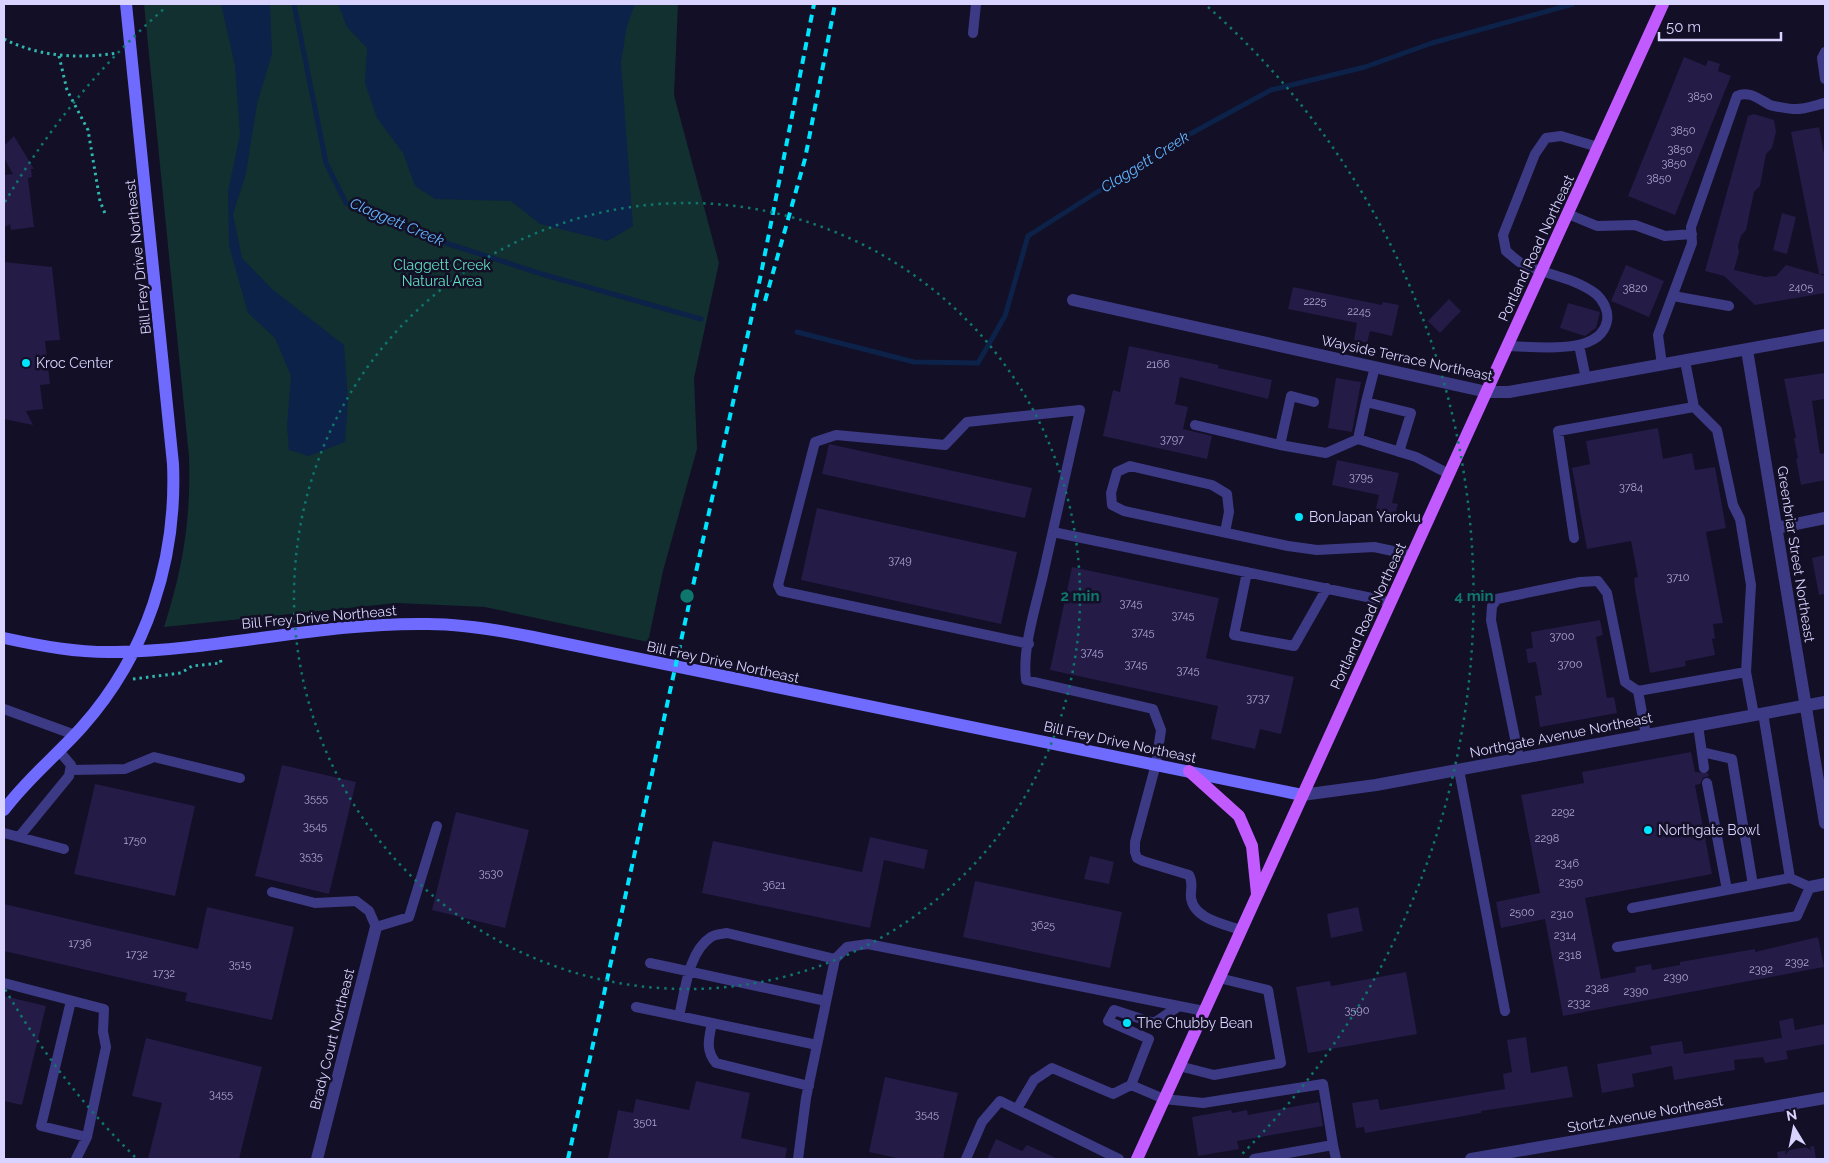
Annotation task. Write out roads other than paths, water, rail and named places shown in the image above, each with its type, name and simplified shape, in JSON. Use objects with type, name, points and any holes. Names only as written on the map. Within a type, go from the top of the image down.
[{"type":"main road","name":"Portland Road Northeast","points":[[1136,1159],[1664,4]]},
{"type":"main road","points":[[1190,772],[1239,816],[1252,846],[1258,894]]},
{"type":"street","name":"Bill Frey Drive Northeast","points":[[4,810],[75,735],[117,681],[150,617],[160,586],[170,541],[174,483],[165,377],[126,4]]},
{"type":"street","name":"Wayside Terrace Northeast","points":[[1074,300],[1487,392],[1509,392],[1825,335]]},
{"type":"street","name":"Greenbriar Street Northeast","points":[[1747,350],[1825,823]]},
{"type":"street","points":[[1776,528],[1825,518]]},
{"type":"street","name":"Bill Frey Drive Northeast","points":[[4,638],[69,650],[116,652],[364,627],[429,624],[500,631],[1156,764],[1302,796]]},
{"type":"street","name":"Northgate Avenue Northeast","points":[[1302,796],[1459,770],[1825,702]]},
{"type":"street","points":[[1810,887],[1825,884]]},
{"type":"street","name":"Brady Court Northeast","points":[[317,1159],[376,926]]},
{"type":"street","name":"Stortz Avenue Northeast","points":[[1471,1159],[1825,1098]]},
{"type":"lane","points":[[973,32],[976,4]]},
{"type":"lane","points":[[1825,52],[1822,58],[1825,79]]},
{"type":"lane","points":[[1662,365],[1658,336],[1692,243],[1691,227],[1737,96],[1744,94],[1762,98],[1771,106],[1785,106],[1792,109],[1824,105]]},
{"type":"lane","points":[[1507,346],[1556,347],[1579,345],[1595,340],[1605,328],[1608,316],[1605,305],[1600,298],[1579,285],[1542,269],[1522,263],[1506,251],[1503,235],[1535,154],[1546,138],[1561,136],[1598,147]]},
{"type":"lane","points":[[1568,214],[1597,226],[1635,225],[1664,236],[1692,234]]},
{"type":"lane","points":[[1673,296],[1729,306]]},
{"type":"lane","points":[[1579,345],[1586,378]]},
{"type":"lane","points":[[1685,361],[1694,407],[1717,430],[1733,505],[1740,519],[1751,585],[1746,672],[1759,714],[1790,878]]},
{"type":"lane","points":[[1358,439],[1375,367]]},
{"type":"lane","points":[[1280,445],[1291,396],[1314,402]]},
{"type":"lane","points":[[1366,402],[1411,413],[1399,452]]},
{"type":"lane","points":[[1574,538],[1558,432],[1694,407]]},
{"type":"lane","points":[[1029,644],[781,591],[778,585],[815,442],[836,435],[945,445],[967,422],[1080,410],[1029,644],[1025,667],[1026,680],[1154,709],[1161,730],[1156,764],[1134,852],[1137,858],[1189,875],[1192,881],[1192,904],[1197,910],[1203,915],[1241,930]]},
{"type":"lane","points":[[1196,425],[1280,445],[1326,453],[1358,439],[1416,457],[1449,474]]},
{"type":"lane","points":[[1225,532],[1229,512],[1228,494],[1212,485],[1130,466],[1117,472],[1111,493],[1112,505],[1124,511],[1225,532],[1298,547],[1317,550],[1374,547],[1412,555]]},
{"type":"lane","points":[[1053,532],[1391,602]]},
{"type":"lane","points":[[1247,572],[1234,635],[1294,646],[1327,588]]},
{"type":"lane","points":[[1519,758],[1491,620],[1492,606],[1497,600],[1580,582],[1598,581],[1607,592],[1625,682],[1638,691],[1746,672]]},
{"type":"lane","points":[[1638,691],[1646,735]]},
{"type":"lane","points":[[4,710],[75,735]]},
{"type":"lane","points":[[1698,725],[1704,768]]},
{"type":"lane","points":[[1702,752],[1732,759],[1753,885]]},
{"type":"lane","points":[[19,837],[70,776],[71,765],[55,755]]},
{"type":"lane","points":[[71,770],[125,769],[154,756],[240,778]]},
{"type":"lane","points":[[1459,770],[1505,1011]]},
{"type":"lane","points":[[1707,783],[1727,890]]},
{"type":"lane","points":[[272,892],[315,903],[356,901],[369,911],[376,926],[409,917],[437,826]]},
{"type":"lane","points":[[4,833],[64,849]]},
{"type":"lane","points":[[1617,948],[1797,916],[1810,887],[1790,878],[1632,908]]},
{"type":"lane","points":[[679,1016],[690,972],[699,951],[712,937],[726,933],[834,959]]},
{"type":"lane","points":[[798,1159],[809,1086],[834,959],[847,947],[868,944],[1204,1011]]},
{"type":"lane","points":[[650,963],[826,1001]]},
{"type":"lane","points":[[1179,1066],[1214,1075],[1281,1063],[1268,990],[1219,978]]},
{"type":"lane","points":[[4,983],[104,1010],[103,1032],[106,1047],[86,1137],[76,1159]]},
{"type":"lane","points":[[71,1001],[41,1126],[86,1137]]},
{"type":"lane","points":[[1017,1110],[1034,1080],[1052,1068],[1113,1094],[1131,1085],[1148,1039],[1108,1021],[1114,1010],[1154,1023],[1179,1006]]},
{"type":"lane","points":[[636,1007],[817,1045]]},
{"type":"lane","points":[[712,1023],[708,1044],[709,1055],[716,1063],[809,1086]]},
{"type":"lane","points":[[1131,1085],[1164,1098],[1204,1103],[1323,1084],[1336,1159]]},
{"type":"lane","points":[[966,1159],[982,1122],[1000,1101],[1119,1159]]},
{"type":"lane","points":[[1254,1159],[1333,1145]]},
{"type":"water","points":[[221,4],[270,4],[272,54],[257,104],[246,174],[233,214],[242,258],[272,289],[344,345],[348,401],[345,442],[309,456],[289,450],[287,425],[291,376],[275,338],[248,313],[229,246],[228,191],[240,134],[235,66]]},
{"type":"water","points":[[338,4],[635,4],[627,26],[621,62],[633,226],[608,241],[540,224],[511,201],[435,199],[415,186],[403,153],[377,118],[365,83],[367,48],[347,27]]},
{"type":"waterway","name":"Claggett Creek","points":[[294,4],[326,163],[346,203],[421,235],[545,275],[701,319]]},
{"type":"waterway","name":"Claggett Creek","points":[[797,332],[914,362],[978,363],[1005,316],[1028,236],[1179,140],[1271,90],[1365,67],[1432,43],[1573,4]]},
{"type":"railway","points":[[568,1159],[761,274],[814,4]]},
{"type":"railway","points":[[765,301],[805,159],[835,4]]},
{"type":"place","name":"Kroc Center","points":[[26,363]]},
{"type":"place","name":"BonJapan Yaroku","points":[[1299,517]]},
{"type":"place","name":"Northgate Bowl","points":[[1648,830]]},
{"type":"place","name":"The Chubby Bean","points":[[1127,1023]]},
{"type":"park label","name":"Claggett Creek Natural Area","points":[[442,274]]}]
